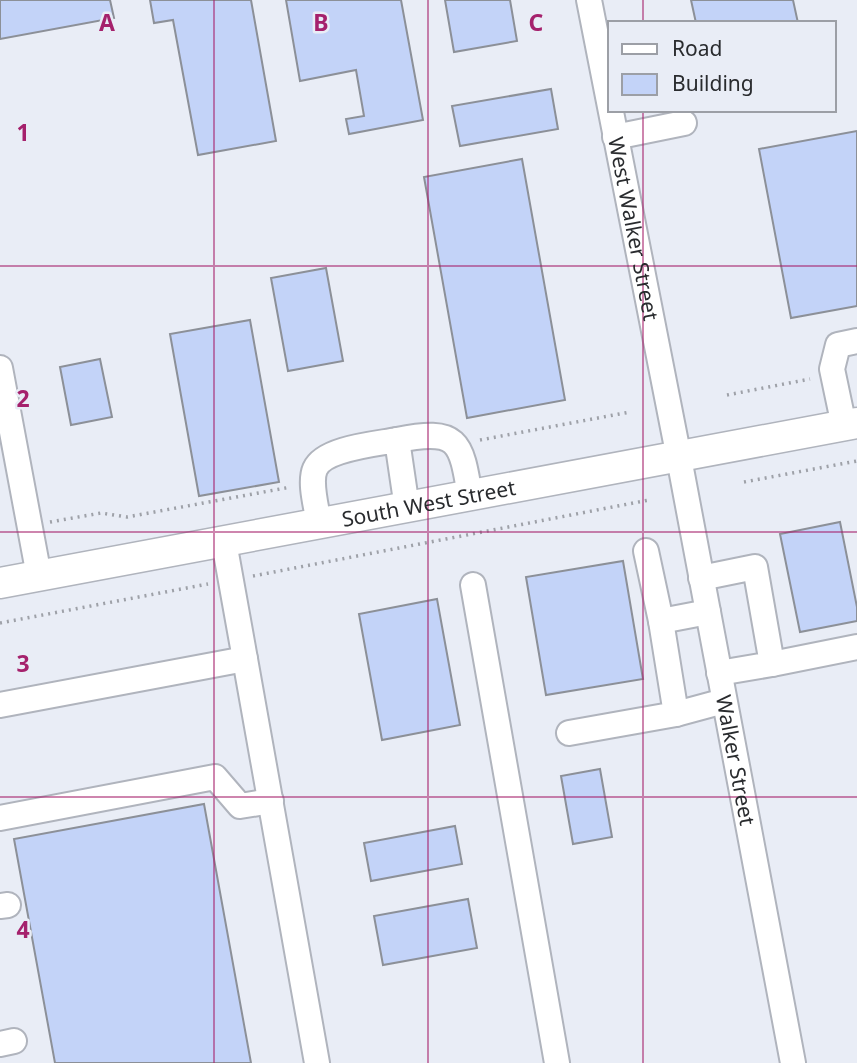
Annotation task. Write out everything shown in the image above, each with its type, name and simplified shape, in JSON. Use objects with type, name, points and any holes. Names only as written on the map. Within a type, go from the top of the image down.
[{"type":"main road","name":"South West Street","points":[[0,583],[850,425]]},
{"type":"street","name":"West Walker Street","points":[[589,0],[608,100]]},
{"type":"street","name":"West Walker Street","points":[[610,112],[678,458]]},
{"type":"street","points":[[615,137],[684,123]]},
{"type":"street","points":[[850,425],[832,369],[838,345],[857,341]]},
{"type":"street","points":[[0,368],[38,576]]},
{"type":"street","points":[[319,524],[315,469],[324,458],[343,450],[427,434],[451,442],[459,449],[463,456],[470,496]]},
{"type":"street","points":[[397,440],[407,508]]},
{"type":"street","name":"Walker Street","points":[[678,458],[793,1063]]},
{"type":"street","points":[[224,542],[317,1063]]},
{"type":"street","points":[[646,551],[676,714]]},
{"type":"street","points":[[701,578],[755,567],[772,664]]},
{"type":"street","points":[[473,585],[557,1063]]},
{"type":"street","points":[[661,621],[708,612]]},
{"type":"street","points":[[719,673],[857,647]]},
{"type":"street","points":[[0,705],[245,659]]},
{"type":"street","points":[[569,733],[676,714],[724,701]]},
{"type":"street","points":[[0,818],[215,777],[240,806],[271,801]]},
{"type":"path","points":[[727,395],[833,375]]},
{"type":"path","points":[[744,482],[857,461]]},
{"type":"path","points":[[0,623],[649,500]]},
{"type":"building","points":[[0,0],[110,0],[114,18],[0,39]]},
{"type":"building","points":[[150,0],[251,0],[276,141],[198,155],[173,20],[154,23]]},
{"type":"building","points":[[286,0],[401,0],[423,120],[349,134],[346,119],[364,116],[356,70],[300,81]]},
{"type":"building","points":[[445,0],[510,0],[517,41],[454,52]]},
{"type":"building","points":[[691,0],[793,0],[798,21],[696,21]]},
{"type":"building","points":[[551,89],[558,129],[460,146],[452,106]]},
{"type":"building","points":[[857,131],[857,306],[791,318],[759,149]]},
{"type":"building","points":[[522,159],[565,400],[467,418],[424,177]]},
{"type":"building","points":[[326,268],[343,361],[288,371],[271,278]]},
{"type":"building","points":[[250,320],[279,482],[199,496],[170,334]]},
{"type":"building","points":[[100,359],[112,417],[71,425],[60,367]]},
{"type":"building","points":[[840,522],[857,607],[857,621],[800,632],[780,534]]},
{"type":"building","points":[[623,561],[643,679],[546,695],[526,577]]},
{"type":"building","points":[[437,599],[460,725],[382,740],[359,614]]},
{"type":"building","points":[[600,769],[612,837],[573,844],[561,776]]},
{"type":"building","points":[[204,804],[251,1063],[55,1063],[14,839]]},
{"type":"building","points":[[455,826],[462,864],[371,881],[364,843]]},
{"type":"building","points":[[468,899],[477,948],[383,965],[374,916]]}]
